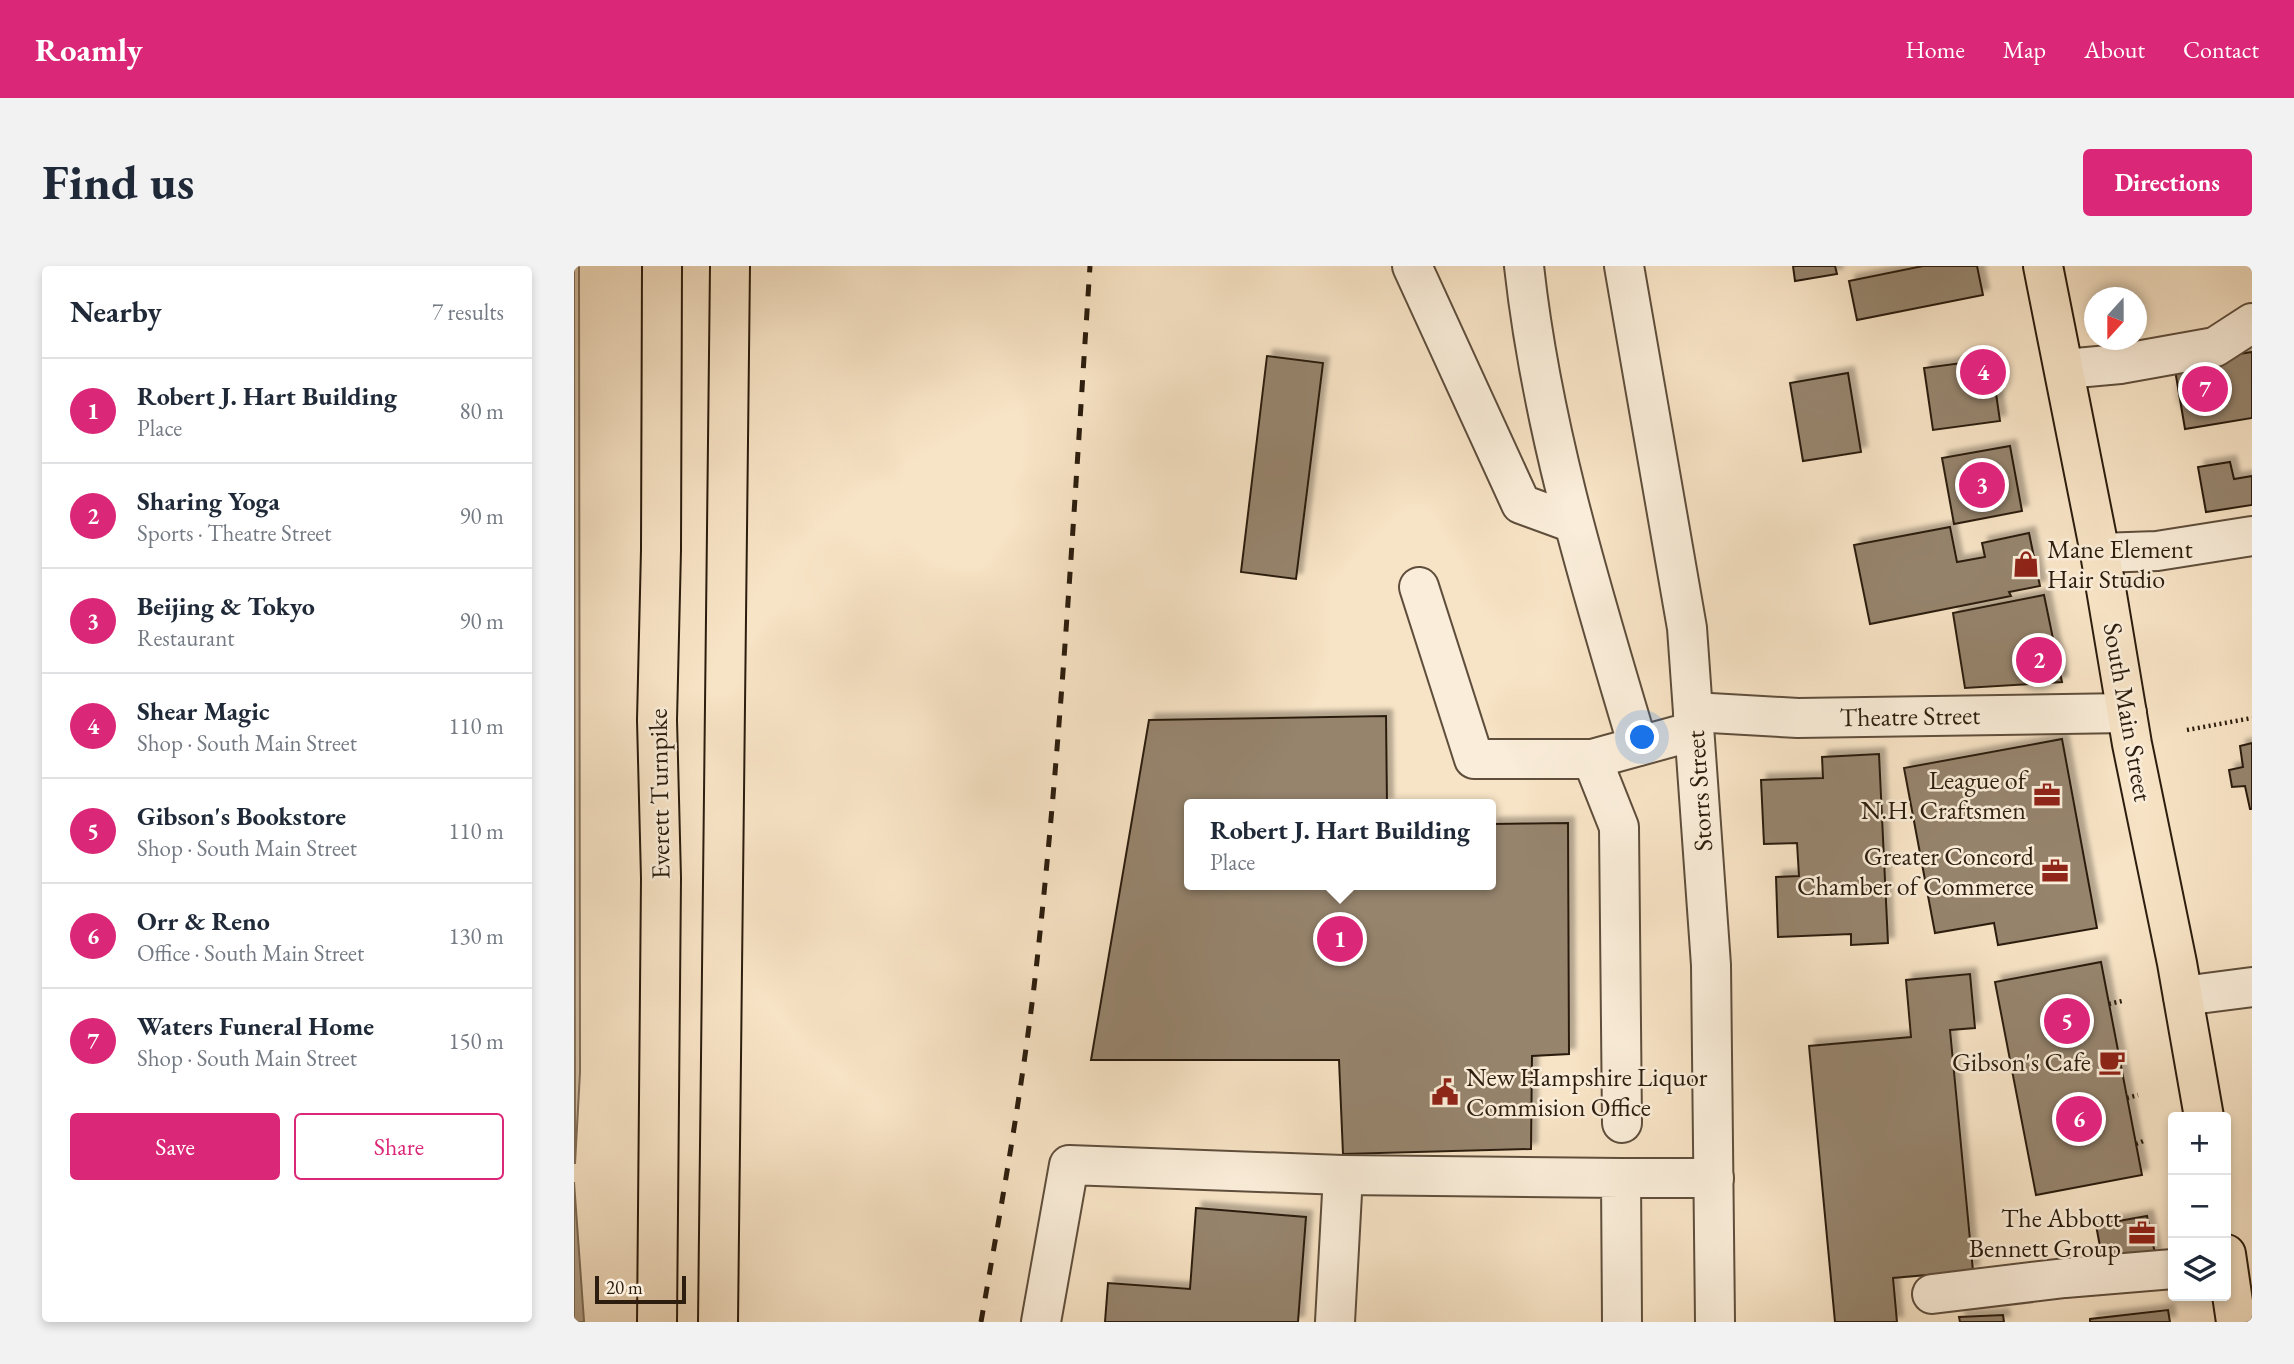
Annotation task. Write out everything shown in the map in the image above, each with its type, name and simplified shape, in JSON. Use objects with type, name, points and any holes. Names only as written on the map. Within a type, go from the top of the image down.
[{"type":"main road","name":"Everett Turnpike","points":[[657,1322],[661,878],[657,720],[661,550],[662,266]]},
{"type":"main road","points":[[718,1322],[730,266]]},
{"type":"main road","name":"South Main Street","points":[[2043,266],[2100,553],[2127,713],[2203,1112]]},
{"type":"main road","points":[[2231,1292],[2236,1322]]},
{"type":"street","points":[[1412,266],[1521,504],[1573,523]]},
{"type":"street","points":[[1524,266],[1529,310],[1573,523],[1638,746]]},
{"type":"street","name":"Storrs Street","points":[[1624,266],[1687,628],[1711,965],[1715,1322]]},
{"type":"street","points":[[2065,369],[2120,364],[2216,347],[2252,323]]},
{"type":"street","points":[[2100,553],[2157,551],[2252,536]]},
{"type":"street","name":"Theatre Street","points":[[1419,587],[1474,759],[1592,759],[1638,746],[1693,721],[2127,713]]},
{"type":"street","points":[[1592,759],[1619,827],[1622,1123]]},
{"type":"street","points":[[2183,996],[2252,987]]},
{"type":"street","points":[[1041,1322],[1069,1165],[1343,1175],[1714,1178]]},
{"type":"street","points":[[1335,1322],[1343,1175]]},
{"type":"street","points":[[1621,1178],[1622,1322]]},
{"type":"street","points":[[1933,1294],[2064,1278],[2168,1269]]},
{"type":"path","points":[[2187,730],[2252,718]]},
{"type":"path","points":[[2109,1004],[2122,1001]]},
{"type":"path","points":[[2127,1098],[2138,1095]]},
{"type":"path","points":[[2136,1144],[2146,1140]]},
{"type":"shaded area","points":[[574,266],[579,266],[580,1072],[575,1164]]},
{"type":"shaded area","points":[[574,1182],[584,1321],[584,1322],[574,1322]]},
{"type":"building","points":[[1793,266],[1835,266],[1837,274],[1795,281]]},
{"type":"building","points":[[1923,266],[1977,266],[1983,295],[1857,320],[1849,281]]},
{"type":"building","points":[[2252,352],[2252,418],[2185,429],[2174,364]]},
{"type":"building","points":[[1267,356],[1323,363],[1296,579],[1241,572]]},
{"type":"building","points":[[1991,359],[2000,421],[1933,430],[1924,368]]},
{"type":"building","points":[[1848,373],[1861,452],[1803,461],[1790,383]]},
{"type":"building","points":[[2010,446],[2022,511],[1954,524],[1942,458]]},
{"type":"building","points":[[2230,462],[2234,479],[2252,476],[2252,505],[2206,512],[2198,467]]},
{"type":"building","points":[[1950,527],[1957,562],[1985,557],[1982,543],[2029,533],[2040,586],[2009,592],[2011,596],[1870,624],[1854,545]]},
{"type":"building","points":[[2044,595],[2062,682],[1965,688],[1953,613]]},
{"type":"building","points":[[1386,716],[1387,799],[1184,799],[1184,890],[1496,890],[1496,824],[1568,823],[1569,1054],[1532,1056],[1531,1149],[1343,1154],[1339,1060],[1091,1060],[1149,720]]},
{"type":"building","points":[[2062,739],[2097,928],[1998,945],[1994,923],[1935,933],[1904,768]]},
{"type":"building","points":[[2252,743],[2250,809],[2245,786],[2232,787],[2229,770],[2243,767],[2240,746]]},
{"type":"building","points":[[1879,754],[1888,943],[1851,945],[1851,934],[1778,937],[1776,877],[1799,876],[1797,843],[1764,844],[1761,780],[1823,778],[1822,757]]},
{"type":"building","points":[[2101,962],[2142,1175],[2036,1195],[1995,982]]},
{"type":"building","points":[[1970,974],[1975,1028],[1950,1030],[1973,1271],[1893,1278],[1897,1322],[1835,1322],[1809,1046],[1911,1037],[1906,980]]},
{"type":"building","points":[[1196,1208],[1306,1217],[1298,1322],[1105,1322],[1108,1283],[1190,1289]]},
{"type":"building","points":[[2147,1216],[2156,1258],[2104,1268],[2096,1225]]},
{"type":"building","points":[[2168,1310],[2170,1322],[2090,1322],[2090,1319]]},
{"type":"building","points":[[2003,1315],[2004,1322],[1960,1322],[1959,1317]]},
{"type":"railway","points":[[981,1322],[1021,1085],[1039,942],[1062,689],[1090,266]]},
{"type":"place","name":"Shear Magic","points":[[1983,372]]},
{"type":"place","name":"Waters Funeral Home","points":[[2205,389]]},
{"type":"place","name":"Beijing & Tokyo","points":[[1982,485]]},
{"type":"place","name":"Mane Element Hair Studio","points":[[2026,564]]},
{"type":"place","name":"Sharing Yoga","points":[[2039,660]]},
{"type":"place","name":"League of N.H. Craftsmen","points":[[2047,795]]},
{"type":"place","name":"Greater Concord Chamber of Commerce","points":[[2055,871]]},
{"type":"place","name":"Robert J. Hart Building","points":[[1340,939]]},
{"type":"place","name":"Gibson's Bookstore","points":[[2067,1021]]},
{"type":"place","name":"Gibson's Cafe","points":[[2112,1062]]},
{"type":"place","name":"New Hampshire Liquor Commision Office","points":[[1445,1092]]},
{"type":"place","name":"Orr & Reno","points":[[2079,1119]]},
{"type":"place","name":"The Abbott Bennett Group","points":[[2142,1233]]}]
